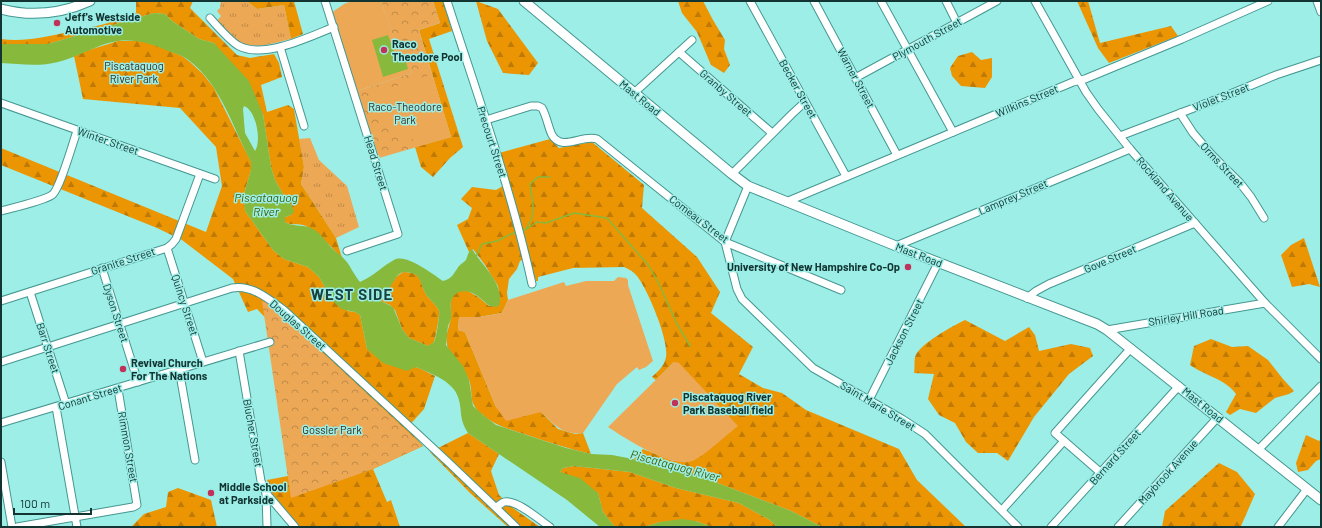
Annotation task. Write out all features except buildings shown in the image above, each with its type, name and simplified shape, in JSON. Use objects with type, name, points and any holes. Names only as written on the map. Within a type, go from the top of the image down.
[{"type":"main road","points":[[1,9],[30,14],[54,13],[90,1]]},
{"type":"main road","name":"Mast Road","points":[[524,1],[748,186],[938,263],[1097,324],[1131,348],[1321,500]]},
{"type":"street","name":"Head Street","points":[[325,1],[398,234],[347,251]]},
{"type":"street","name":"Precourt Street","points":[[447,1],[504,176],[532,284]]},
{"type":"street","name":"Becker Street","points":[[750,1],[846,176]]},
{"type":"street","name":"Warner Street","points":[[814,1],[857,77],[897,155]]},
{"type":"street","points":[[881,1],[953,132]]},
{"type":"street","points":[[946,1],[958,23]]},
{"type":"street","name":"Plymouth Street","points":[[857,77],[996,1]]},
{"type":"street","name":"Rockland Avenue","points":[[1035,1],[1079,80],[1098,109],[1265,303],[1321,359]]},
{"type":"street","name":"Wilkins Street","points":[[786,202],[1073,82],[1085,79],[1195,34],[1257,3],[1268,1]]},
{"type":"street","points":[[1317,1],[1321,12]]},
{"type":"street","points":[[210,18],[238,46],[250,51],[280,47],[334,28]]},
{"type":"street","points":[[634,93],[692,40]]},
{"type":"street","points":[[280,47],[304,126]]},
{"type":"street","name":"Granby Street","points":[[679,52],[772,133]]},
{"type":"street","name":"Violet Street","points":[[1120,136],[1295,68],[1321,60]]},
{"type":"street","points":[[732,174],[805,102]]},
{"type":"street","name":"Winter Street","points":[[1,103],[215,179]]},
{"type":"street","name":"Comeau Street","points":[[486,120],[531,106],[538,106],[542,108],[553,137],[558,141],[566,143],[592,137],[601,142],[725,242],[841,290]]},
{"type":"street","name":"Orms Street","points":[[1180,113],[1193,133],[1252,197],[1264,218]]},
{"type":"street","points":[[1,211],[46,197],[54,193],[77,131]]},
{"type":"street","name":"Lamprey Street","points":[[896,246],[1130,148]]},
{"type":"street","name":"Granite Street","points":[[1,301],[167,248],[176,239],[200,174]]},
{"type":"street","points":[[725,242],[748,186]]},
{"type":"street","name":"Gove Street","points":[[1027,298],[1036,290],[1049,284],[1195,223]]},
{"type":"street","name":"Saint Marie Street","points":[[725,242],[737,289],[742,299],[808,364],[925,434],[1018,527]]},
{"type":"street","name":"Quincy Street","points":[[167,248],[203,362]]},
{"type":"street","name":"Jackson Street","points":[[869,400],[938,263]]},
{"type":"street","name":"Dyson Street","points":[[102,268],[138,382]]},
{"type":"street","name":"Douglas Street","points":[[1,362],[232,288],[244,287],[270,300],[294,319],[516,527]]},
{"type":"street","name":"Barr Street","points":[[30,292],[66,404]]},
{"type":"street","name":"Shirley Hill Road","points":[[1107,330],[1265,303]]},
{"type":"street","name":"Conant Street","points":[[1,423],[270,342]]},
{"type":"street","points":[[1101,473],[1055,432],[1131,348]]},
{"type":"street","name":"Blucher Street","points":[[239,351],[261,481],[266,493],[295,527]]},
{"type":"street","points":[[179,369],[195,460]]},
{"type":"street","name":"Bernard Street","points":[[1051,527],[1179,386]]},
{"type":"street","points":[[1258,450],[1321,386]]},
{"type":"street","name":"Rimmon Street","points":[[75,517],[133,507],[137,505],[118,389]]},
{"type":"street","points":[[56,407],[77,527]]},
{"type":"street","name":"Maybrook Avenue","points":[[1118,527],[1218,417]]},
{"type":"street","points":[[1002,510],[1064,441]]},
{"type":"street","points":[[1,462],[3,487],[12,527]]},
{"type":"street","points":[[1278,527],[1307,489]]},
{"type":"street","points":[[266,493],[267,527]]},
{"type":"street","points":[[496,507],[505,502],[512,502],[550,527]]},
{"type":"street","points":[[17,527],[75,517]]},
{"type":"green space","points":[[136,1],[193,1],[190,8],[237,55],[250,58],[274,54],[279,63],[282,77],[261,85],[267,112],[288,105],[294,109],[304,167],[301,184],[336,238],[342,258],[313,230],[303,225],[289,224],[285,222],[285,217],[291,215],[292,206],[284,196],[275,180],[271,167],[263,114],[214,43],[199,39],[172,21],[165,14],[154,13],[48,44],[1,44],[1,39],[18,40],[43,37],[111,22],[136,13]]},
{"type":"green space","points":[[221,1],[247,1],[257,9],[284,5],[291,39],[258,46],[239,42],[216,22],[221,16],[217,11],[220,8]]},
{"type":"green space","points":[[247,1],[294,1],[303,34],[291,39],[284,5],[257,9]]},
{"type":"green space","points":[[352,1],[381,1],[398,50],[405,48],[412,73],[357,91],[331,13],[344,4]]},
{"type":"green space","name":"Raco-Theodore Park","points":[[381,1],[433,1],[440,23],[419,30],[451,137],[379,158],[357,91],[412,73],[404,49],[398,51]]},
{"type":"green space","points":[[433,1],[443,1],[452,31],[429,39],[463,147],[450,158],[433,177],[421,167],[415,147],[451,137],[419,30],[440,23]]},
{"type":"green space","points":[[476,1],[498,9],[538,63],[529,75],[503,73],[487,41]]},
{"type":"green space","points":[[678,1],[703,1],[725,40],[724,49],[730,65],[724,73],[711,65],[697,32],[682,13]]},
{"type":"green space","points":[[1077,1],[1088,1],[1100,43],[1171,26],[1178,36],[1109,63],[1098,48]]},
{"type":"green space","name":"Piscataquog River Park","points":[[118,41],[142,41],[155,45],[182,56],[203,74],[214,88],[251,162],[251,170],[244,194],[245,211],[273,250],[284,259],[308,267],[319,277],[333,301],[348,311],[355,312],[360,315],[367,349],[421,369],[435,376],[424,409],[407,428],[423,446],[373,469],[387,502],[391,500],[400,527],[299,527],[271,492],[267,480],[288,476],[274,369],[281,334],[257,309],[248,312],[233,279],[182,240],[157,228],[1,165],[1,148],[206,232],[222,186],[216,147],[180,108],[83,99],[74,56]]},
{"type":"green space","points":[[972,52],[981,60],[992,58],[992,77],[985,88],[961,86],[952,76],[950,68],[958,56]]},
{"type":"green space","points":[[432,74],[451,137],[434,142],[422,142],[407,137],[388,124],[379,112],[372,95]]},
{"type":"green space","points":[[310,138],[319,160],[347,186],[359,227],[336,238],[301,184],[304,167],[299,139]]},
{"type":"green space","points":[[550,139],[559,148],[592,142],[644,185],[642,208],[697,257],[720,292],[711,313],[753,347],[739,374],[763,388],[782,393],[806,410],[899,449],[917,480],[966,527],[822,527],[791,511],[699,476],[659,464],[634,459],[643,449],[673,461],[692,461],[709,449],[674,362],[656,380],[652,377],[664,364],[666,349],[664,339],[657,315],[642,283],[634,273],[624,267],[573,268],[538,277],[538,281],[536,281],[528,257],[520,261],[517,269],[509,279],[507,293],[508,300],[502,313],[479,317],[459,318],[458,330],[465,332],[496,407],[541,412],[558,429],[575,434],[583,433],[591,454],[504,427],[488,419],[478,411],[473,403],[469,380],[450,352],[447,344],[447,333],[451,317],[451,301],[453,296],[461,290],[471,293],[489,306],[500,300],[498,286],[473,249],[469,252],[457,225],[468,219],[472,208],[461,199],[472,187],[496,190],[508,183],[499,153]]},
{"type":"green space","points":[[1304,238],[1320,287],[1309,284],[1292,287],[1281,255],[1291,245]]},
{"type":"green space","points":[[403,272],[410,272],[418,276],[427,296],[439,311],[435,340],[429,346],[409,338],[402,329],[395,310],[390,305],[381,301],[379,296],[396,277]]},
{"type":"green space","points":[[618,277],[626,278],[628,280],[628,285],[653,361],[646,367],[639,370],[637,367],[617,384],[583,433],[564,431],[541,412],[506,421],[496,407],[465,332],[458,330],[459,317],[479,317],[502,313],[508,300],[564,282],[566,286],[586,281],[614,281]]},
{"type":"green space","name":"Gossler Park","points":[[262,301],[281,308],[319,349],[423,446],[373,469],[291,498]]},
{"type":"green space","points":[[965,320],[1005,341],[1029,327],[1035,335],[1039,351],[1071,344],[1090,348],[1093,356],[1069,374],[1034,417],[1008,461],[997,453],[978,453],[966,442],[955,423],[939,415],[928,399],[934,374],[914,373],[915,357],[918,352],[929,341]]},
{"type":"green space","points":[[1211,339],[1232,347],[1248,346],[1268,360],[1294,391],[1275,398],[1256,413],[1240,409],[1230,415],[1226,412],[1236,394],[1232,389],[1221,381],[1190,365],[1194,346]]},
{"type":"green space","name":"Piscataquog River Park Baseball field","points":[[674,362],[679,363],[738,426],[703,455],[692,461],[673,461],[661,457],[608,427]]},
{"type":"green space","points":[[468,433],[499,454],[491,471],[499,495],[513,508],[540,527],[508,527],[470,493],[430,452]]},
{"type":"green space","points":[[1306,435],[1319,441],[1321,439],[1321,459],[1316,461],[1308,470],[1298,472],[1296,463]]},
{"type":"green space","points":[[1219,463],[1237,472],[1255,494],[1241,526],[1162,527],[1165,511]]},
{"type":"green space","points":[[574,466],[630,472],[676,488],[739,503],[770,520],[777,527],[711,527],[696,521],[660,522],[645,527],[615,527],[603,512],[598,493],[560,472],[563,468]]},
{"type":"green space","points":[[178,488],[211,500],[217,527],[131,527],[144,514],[166,507],[168,492]]},
{"type":"water","name":"Piscataquog River","points":[[154,13],[165,14],[172,21],[199,39],[214,43],[249,81],[263,114],[271,167],[275,180],[284,196],[292,206],[294,212],[285,217],[285,222],[315,230],[343,257],[360,282],[394,260],[399,259],[405,259],[419,265],[443,281],[449,279],[459,266],[466,260],[472,249],[487,269],[499,290],[499,306],[490,306],[472,293],[464,291],[456,294],[451,302],[451,319],[448,326],[446,345],[463,366],[469,380],[473,406],[483,415],[496,425],[566,448],[591,454],[612,455],[659,464],[699,476],[791,511],[822,527],[777,527],[770,520],[739,503],[676,488],[630,472],[574,466],[563,468],[560,472],[580,478],[598,493],[603,512],[615,527],[600,527],[567,500],[468,433],[463,423],[458,397],[451,386],[446,382],[416,367],[407,371],[383,363],[367,349],[360,315],[355,312],[341,309],[333,301],[319,277],[308,267],[284,259],[273,250],[245,211],[244,194],[251,170],[251,162],[215,89],[195,65],[182,56],[138,41],[118,41],[110,43],[66,60],[51,64],[30,65],[1,63],[1,44],[48,44]],"holes":[[[244,106],[252,113],[257,126],[258,140],[255,151],[245,133]],[[403,272],[414,274],[420,279],[424,291],[439,311],[435,340],[428,346],[409,338],[402,329],[393,307],[381,301],[380,296],[383,292],[390,287],[395,278]]]},
{"type":"water","name":"Raco Theodore Pool","points":[[388,35],[397,61],[405,59],[408,69],[383,77],[372,40]]},
{"type":"water","points":[[682,519],[696,521],[711,527],[645,527],[660,522]]},
{"type":"waterway","points":[[526,229],[532,218],[533,204],[530,184],[538,177],[550,177]]},
{"type":"waterway","points":[[521,231],[537,222],[546,223],[574,213],[607,218],[649,266],[660,286],[677,324],[690,346]]},
{"type":"waterway","points":[[476,257],[482,244],[497,241],[518,232]]},
{"type":"place","name":"Jeff's Westside Automotive","points":[[57,23]]},
{"type":"place","name":"Raco Theodore Pool","points":[[384,50]]},
{"type":"place","name":"University of New Hampshire Co-Op","points":[[908,267]]},
{"type":"place","name":"Revival Church For The Nations","points":[[123,369]]},
{"type":"place","name":"Piscataquog River Park Baseball field","points":[[675,403]]},
{"type":"place","name":"Middle School at Parkside","points":[[211,493]]},
{"type":"district","name":"WEST SIDE","points":[[352,295]]}]
